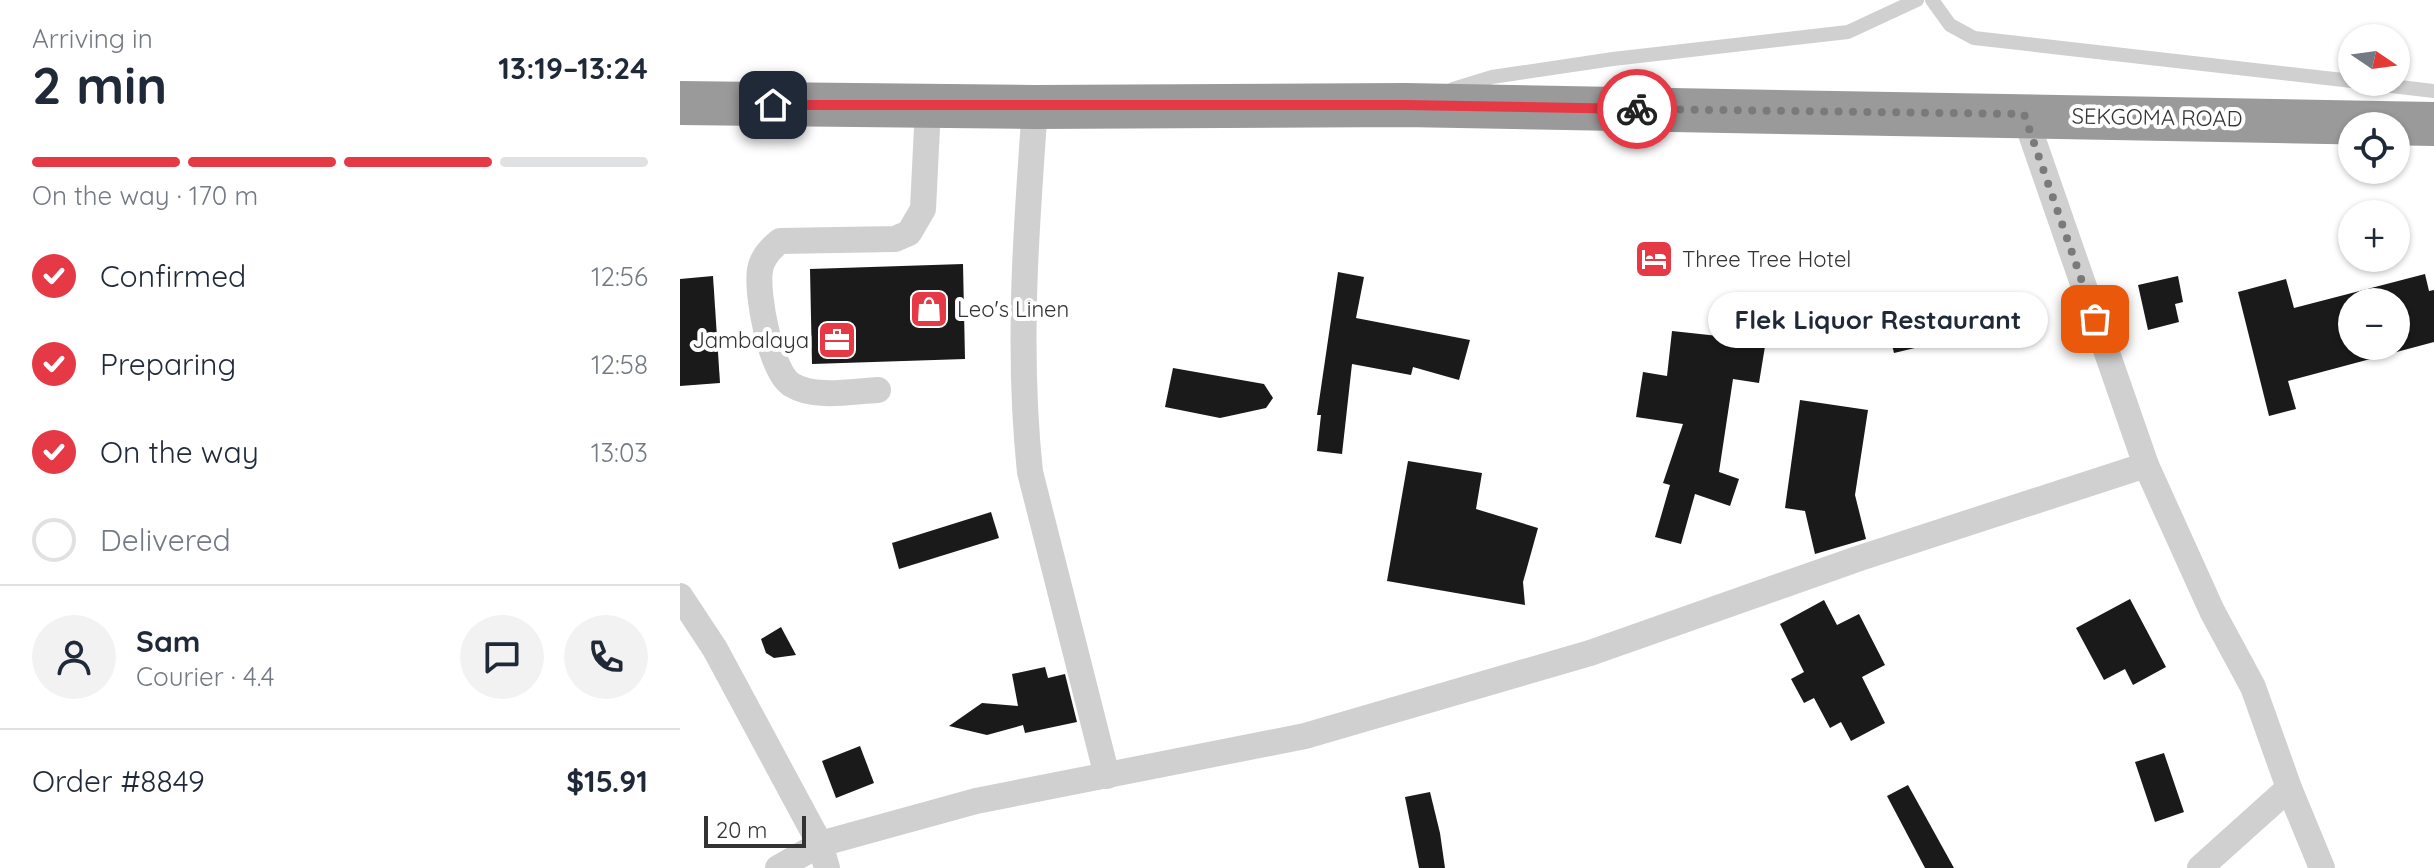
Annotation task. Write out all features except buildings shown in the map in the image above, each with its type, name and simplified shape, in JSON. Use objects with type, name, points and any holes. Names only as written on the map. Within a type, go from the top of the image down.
[{"type":"highway","name":"SEKGOMA ROAD","points":[[680,103],[928,107],[1405,105],[2024,114],[2434,124]]},
{"type":"street","points":[[878,390],[804,391],[789,384],[781,373],[767,331],[758,289],[760,267],[769,250],[780,241],[895,239],[909,233],[923,209],[928,107]]},
{"type":"street","points":[[1035,107],[1023,271],[1025,427],[1030,472],[1107,776]]},
{"type":"street","points":[[2024,114],[2146,465],[2212,611],[2253,687],[2322,868]]},
{"type":"street","points":[[778,868],[824,856],[976,801],[1305,736],[1590,653],[1860,558],[2146,465]]},
{"type":"street","points":[[680,596],[715,649],[824,856]]},
{"type":"street","points":[[2200,868],[2289,788]]},
{"type":"lane","points":[[1405,105],[1492,77],[1848,32],[1872,24],[1917,0]]},
{"type":"lane","points":[[1932,0],[1950,25],[1974,38],[2338,80]]},
{"type":"lane","points":[[2410,88],[2434,91]]},
{"type":"way so far","points":[[1637,109],[2024,114],[2095,319]]},
{"type":"place","name":"Three Tree Hotel","points":[[1654,259]]},
{"type":"place","name":"Leo's Linen","points":[[929,309]]},
{"type":"place","name":"Flek Liquor Restaurant","points":[[2095,319]]},
{"type":"place","name":"Jambalaya","points":[[837,340]]},
{"type":"route","points":[[773,105],[1405,105],[1637,109]]}]
